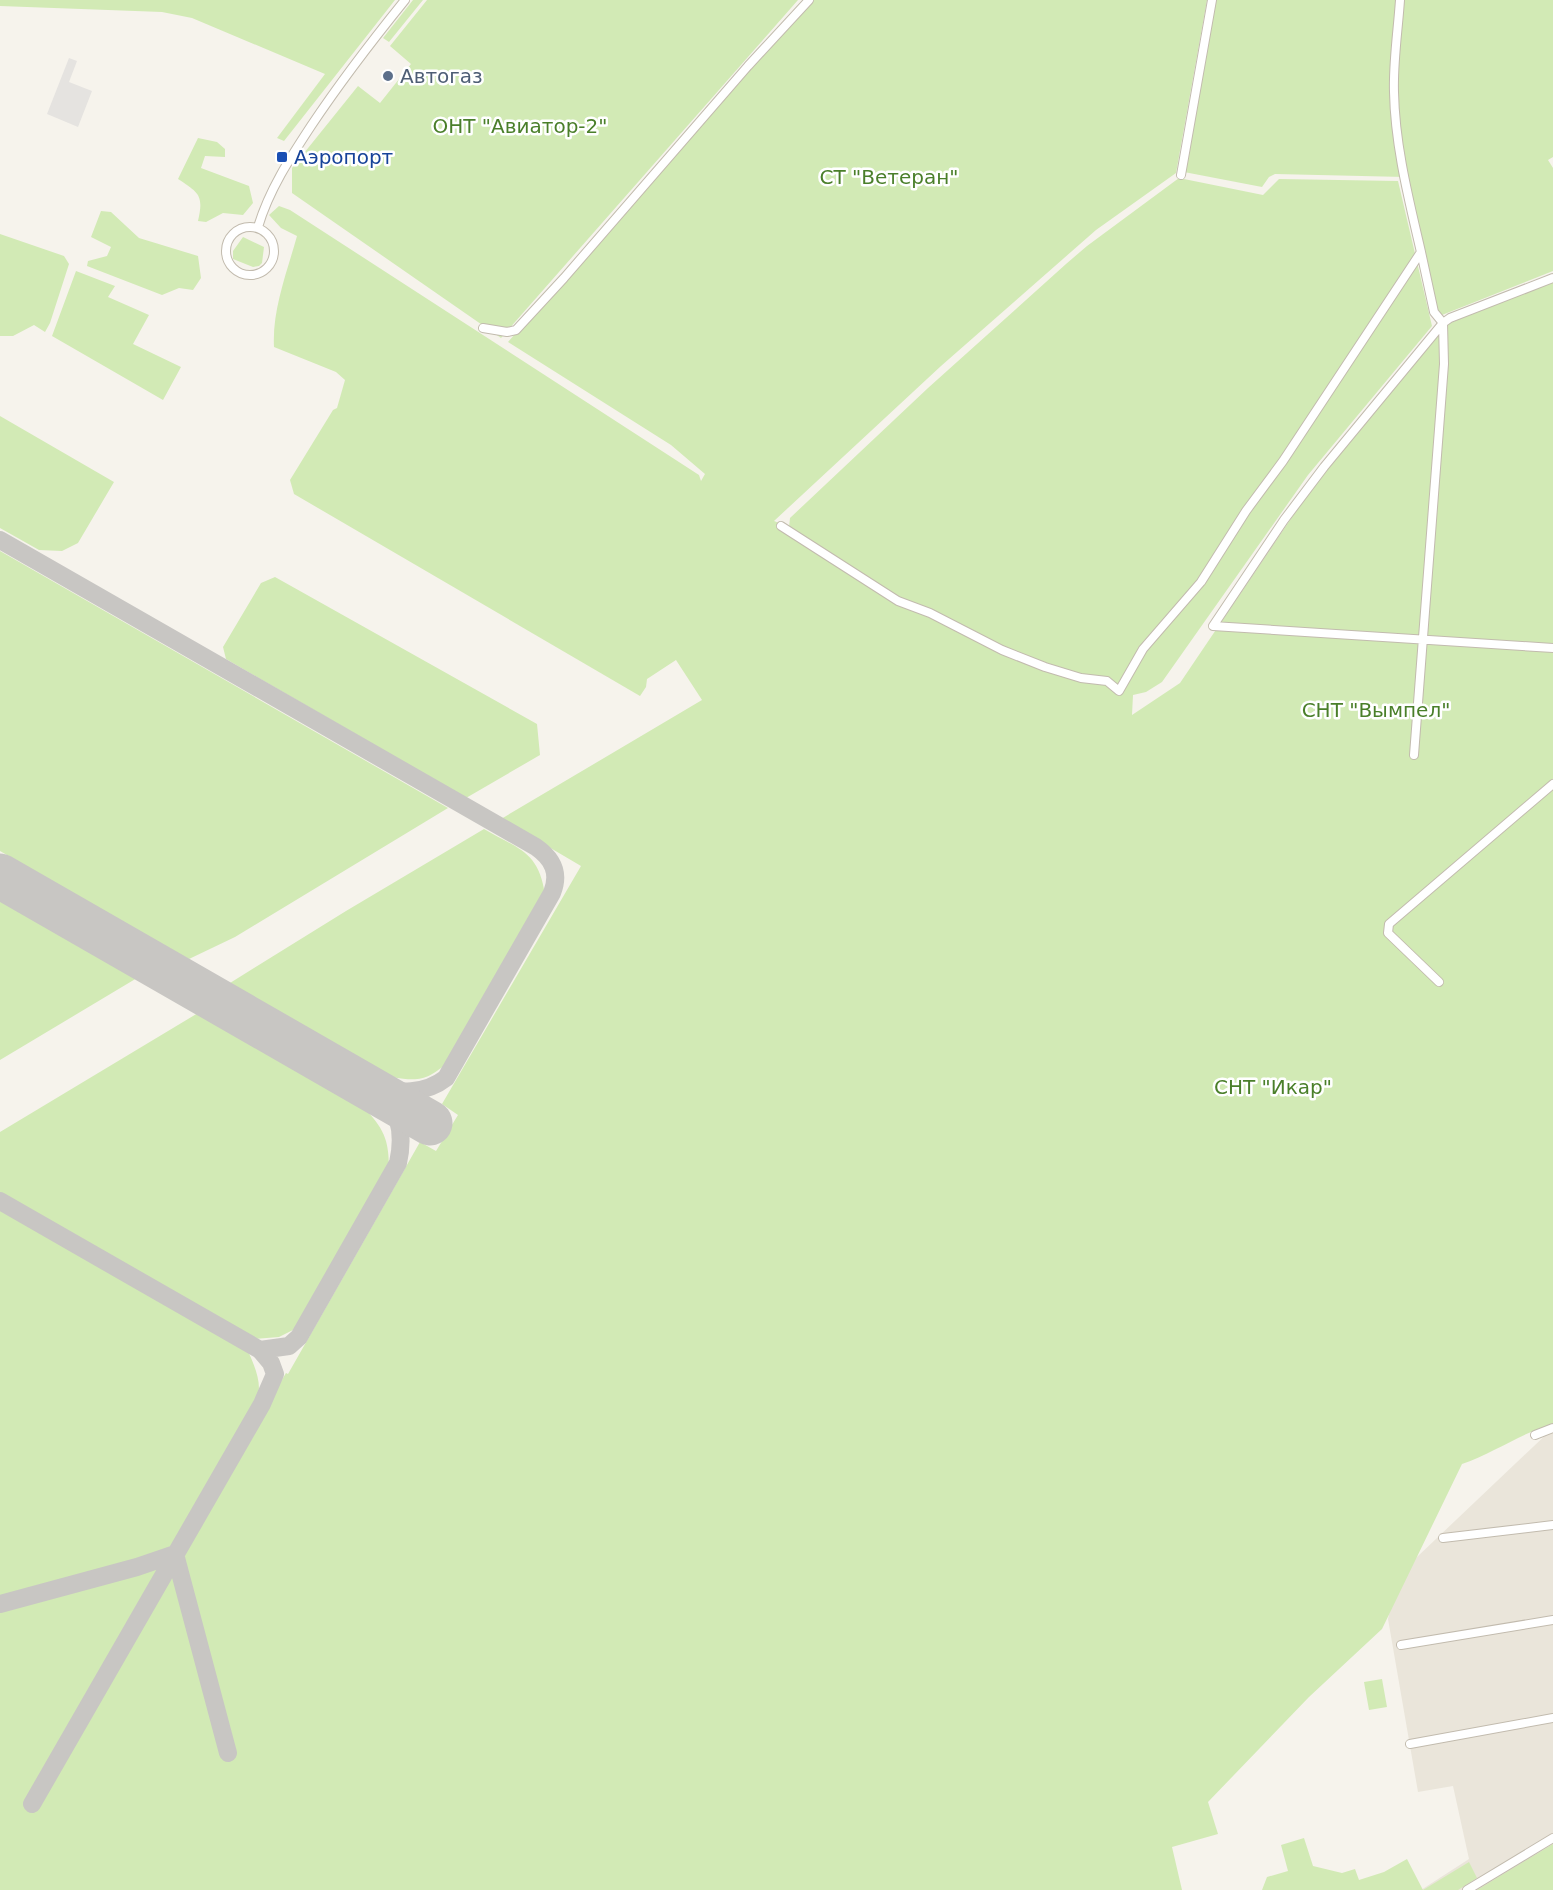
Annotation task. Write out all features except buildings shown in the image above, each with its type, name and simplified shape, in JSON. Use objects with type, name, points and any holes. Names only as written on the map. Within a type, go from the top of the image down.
[{"type":"street","points":[[258,227],[267,201],[296,149],[335,88],[405,0]]},
{"type":"street","points":[[483,328],[507,332],[516,330],[809,0]]},
{"type":"street","points":[[1181,175],[1212,0]]},
{"type":"street","points":[[1400,0],[1395,68],[1395,111],[1404,180],[1434,312],[1443,323],[1444,364],[1414,754]]},
{"type":"street","points":[[258,227],[271,237],[274,253],[267,268],[261,273],[245,275],[237,272],[227,260],[226,245],[234,231],[241,228],[258,227]]},
{"type":"street","points":[[781,526],[898,601],[930,613],[1002,650],[1081,678],[1107,681],[1119,691],[1143,649],[1201,582],[1246,511],[1283,461],[1421,252]]},
{"type":"street","points":[[1553,278],[1450,318],[1443,323],[1324,467],[1284,520],[1213,626],[1553,648]]},
{"type":"street","points":[[1440,982],[1388,933],[1389,924],[1553,784]]},
{"type":"street","points":[[1535,1435],[1553,1428]]},
{"type":"street","points":[[1443,1538],[1553,1525]]},
{"type":"street","points":[[1401,1645],[1553,1620]]},
{"type":"street","points":[[1410,1744],[1553,1718]]},
{"type":"street","points":[[1467,1890],[1553,1838]]},
{"type":"shaded area","points":[[69,58],[77,61],[69,82],[92,91],[78,127],[47,114]]},
{"type":"shaded area","points":[[1553,1428],[1553,1890],[1421,1890],[1469,1859],[1453,1786],[1418,1792],[1388,1619],[1398,1575]]},
{"type":"green space","points":[[0,0],[395,0],[284,141],[277,138],[325,74],[192,18],[162,12],[0,6]]},
{"type":"green space","points":[[413,0],[423,0],[389,42],[383,38]]},
{"type":"green space","name":"ОНТ \"Авиатор-2\"","points":[[427,0],[798,0],[501,338],[292,193],[292,168],[358,86],[380,103],[411,64],[390,46]]},
{"type":"green space","points":[[808,0],[1207,0],[1176,173],[1096,230],[941,366],[774,521],[789,527],[790,518],[928,388],[1066,264],[1179,178],[1263,195],[1279,179],[1398,181],[1432,326],[1308,475],[1162,682],[1146,692],[1133,695],[1132,715],[1180,683],[1319,477],[1432,339],[1447,324],[1553,281],[1553,1424],[1530,1432],[1462,1464],[1382,1629],[1309,1697],[1208,1802],[1218,1834],[1172,1847],[1182,1890],[0,1890],[0,1209],[247,1349],[259,1382],[256,1401],[266,1407],[286,1373],[288,1374],[420,1142],[436,1151],[458,1115],[442,1104],[581,866],[501,819],[702,700],[676,660],[647,679],[646,687],[640,696],[294,494],[290,480],[333,410],[337,408],[345,380],[336,372],[274,347],[275,319],[297,236],[281,228],[269,215],[279,206],[290,210],[699,475],[701,481],[705,474],[671,445],[508,342]]},
{"type":"green space","points":[[1213,0],[1553,0],[1553,157],[1548,160],[1553,168],[1553,271],[1442,315],[1437,314],[1405,177],[1275,174],[1269,177],[1262,187],[1184,172]]},
{"type":"green space","points":[[198,138],[217,142],[225,149],[225,157],[205,156],[201,168],[249,186],[253,203],[243,215],[223,213],[206,222],[198,221],[200,200],[191,188],[178,179]]},
{"type":"green space","points":[[101,211],[111,212],[139,238],[198,256],[201,278],[193,290],[179,288],[162,295],[87,266],[88,261],[107,256],[111,247],[91,237]]},
{"type":"green space","points":[[0,234],[64,256],[69,264],[45,332],[34,325],[13,336],[0,336]]},
{"type":"green space","points":[[243,237],[264,247],[262,263],[259,266],[253,267],[233,259],[233,251]]},
{"type":"green space","points":[[76,271],[115,286],[108,297],[149,315],[133,344],[181,367],[163,400],[52,336]]},
{"type":"green space","points":[[0,416],[114,482],[78,543],[62,551],[39,550],[0,528]]},
{"type":"green space","points":[[0,551],[448,808],[235,937],[189,959],[168,948],[0,851]]},
{"type":"green space","points":[[275,577],[537,724],[540,755],[466,798],[226,659],[223,647],[261,583]]},
{"type":"green space","points":[[484,829],[517,847],[532,860],[538,869],[545,895],[450,1061],[429,1076],[417,1079],[391,1077],[230,983],[346,911]]},
{"type":"green space","points":[[0,899],[137,978],[0,1060]]},
{"type":"green space","points":[[198,1013],[366,1110],[378,1124],[387,1145],[389,1171],[301,1326],[279,1337],[254,1339],[0,1193],[0,1132]]},
{"type":"green space","points":[[1382,1679],[1387,1707],[1369,1710],[1364,1682]]},
{"type":"green space","points":[[1304,1838],[1313,1866],[1342,1873],[1355,1869],[1359,1880],[1384,1872],[1407,1859],[1423,1890],[1262,1890],[1267,1877],[1288,1871],[1281,1845]]},
{"type":"green space","points":[[1553,1844],[1553,1890],[1477,1890]]},
{"type":"green space","points":[[1469,1862],[1477,1878],[1458,1890],[1423,1890]]},
{"type":"taxiway","points":[[0,540],[536,847],[547,856],[555,873],[552,893],[446,1078],[437,1084],[419,1090],[400,1092],[370,1089]]},
{"type":"taxiway","points":[[260,1350],[289,1346],[299,1337],[398,1163],[400,1130],[389,1100]]},
{"type":"taxiway","points":[[0,1201],[260,1350],[271,1363],[275,1374],[262,1404],[32,1804]]},
{"type":"taxiway","points":[[0,1604],[137,1567],[175,1554],[228,1753]]},
{"type":"runway","points":[[0,876],[430,1123]]},
{"type":"place","name":"Автогаз","points":[[388,76]]},
{"type":"place","name":"Аэропорт","points":[[282,157]]},
{"type":"park label","name":"СТ \"Ветеран\"","points":[[889,177]]},
{"type":"park label","name":"СНТ \"Вымпел\"","points":[[1376,710]]},
{"type":"park label","name":"СНТ \"Икар\"","points":[[1273,1087]]}]
